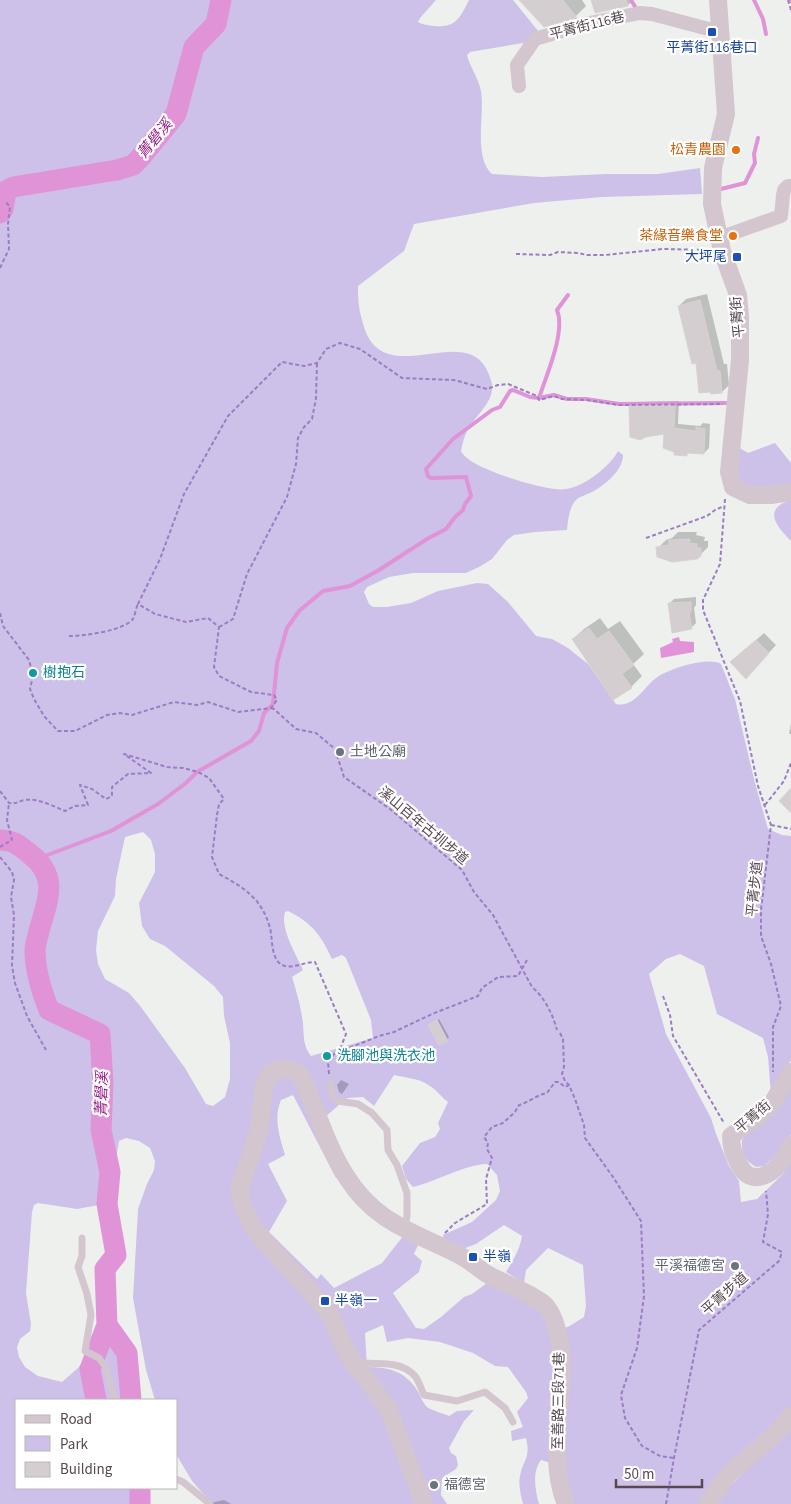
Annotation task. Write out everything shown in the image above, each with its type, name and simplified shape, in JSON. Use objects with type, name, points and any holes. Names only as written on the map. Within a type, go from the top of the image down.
[{"type":"street","name":"平菁街","points":[[718,0],[726,114],[713,168],[711,187],[712,204],[720,244],[738,295],[740,316],[740,360],[729,472],[733,487]]},
{"type":"street","name":"平菁街116巷","points":[[519,86],[517,65],[535,39],[589,22],[646,14],[720,32]]},
{"type":"street","points":[[720,244],[781,216],[784,190],[791,186]]},
{"type":"street","points":[[733,487],[750,495],[771,495],[791,492]]},
{"type":"street","name":"至善路三段71巷","points":[[424,1504],[388,1408],[371,1388],[354,1363],[330,1314],[254,1229],[244,1209],[239,1190],[259,1131],[264,1084],[271,1072],[282,1069],[292,1070],[301,1076],[333,1154],[346,1177],[363,1200],[382,1216],[405,1231],[461,1256],[488,1274],[547,1306],[557,1325],[562,1360],[557,1464],[566,1504]]},
{"type":"street","name":"平菁街","points":[[731,1136],[759,1116],[773,1102],[791,1072]]},
{"type":"street","points":[[731,1136],[731,1147],[742,1171],[756,1178],[764,1176],[781,1162],[791,1145]]},
{"type":"street","points":[[707,1504],[728,1475],[774,1435],[791,1416]]},
{"type":"lane","points":[[330,1083],[333,1096],[338,1101],[358,1104],[372,1113],[387,1130],[388,1150],[397,1165],[407,1193],[405,1231]]},
{"type":"lane","points":[[82,1238],[82,1256],[78,1267],[91,1315],[85,1352],[99,1358],[105,1366],[115,1399]]},
{"type":"lane","points":[[354,1363],[392,1364],[402,1368],[415,1377],[424,1395],[457,1401],[484,1392],[505,1408],[513,1422]]},
{"type":"lane","points":[[178,1480],[210,1504]]},
{"type":"path","points":[[788,0],[791,10]]},
{"type":"path","points":[[0,268],[10,249],[8,224],[10,206],[6,202]]},
{"type":"path","points":[[516,254],[550,255],[558,252],[578,252],[586,255],[605,255],[720,244]]},
{"type":"path","points":[[220,626],[233,619],[247,574],[287,497],[296,464],[298,438],[304,427],[312,419],[316,398],[317,363],[326,349],[340,343],[360,349],[402,378],[454,380],[487,389],[508,384],[537,396],[539,400],[554,396],[562,399],[587,400],[619,405],[735,404]]},
{"type":"path","points":[[69,636],[116,630],[132,619],[160,559],[184,494],[228,416],[282,362],[304,366],[317,363]]},
{"type":"path","points":[[733,487],[724,500],[720,564],[703,600],[703,610],[740,701],[758,786],[772,825],[791,828]]},
{"type":"path","points":[[646,538],[707,516],[724,506]]},
{"type":"path","points":[[138,604],[155,614],[186,622],[208,618],[220,626]]},
{"type":"path","points":[[0,613],[3,626],[29,660],[33,676],[30,689],[34,699],[44,716],[58,731],[75,731],[107,715],[120,713],[132,715],[174,702],[197,704],[208,702],[238,712],[271,708],[276,700],[274,695],[251,692],[220,676],[214,668],[220,626]]},
{"type":"path","name":"溪山百年古圳步道","points":[[271,708],[296,729],[316,733],[335,749],[344,777],[390,808],[462,870],[474,892],[494,916],[532,987],[540,993],[553,1015],[558,1030]]},
{"type":"path","points":[[9,803],[17,804],[24,800],[37,800],[66,811],[75,806],[88,804],[80,785],[92,789],[106,799],[112,796],[112,787],[128,774],[151,773],[124,754],[167,767],[183,768],[198,772],[209,778],[224,799],[219,804],[212,857],[218,872],[244,888],[263,908],[270,930],[273,950],[280,964],[293,966],[315,962],[346,1034],[340,1052]]},
{"type":"path","points":[[765,805],[784,781],[791,763]]},
{"type":"path","points":[[0,791],[9,803],[7,820],[12,840],[0,847]]},
{"type":"path","name":"平菁步道","points":[[772,825],[761,910],[762,936],[781,1006],[773,1027],[773,1074]]},
{"type":"path","points":[[0,857],[12,872],[14,880],[11,897],[14,915],[12,966],[15,983],[28,1016],[46,1050]]},
{"type":"path","points":[[330,1083],[328,1061],[334,1054],[378,1036],[394,1032],[432,1014],[478,996],[482,988],[498,977],[518,976],[527,960]]},
{"type":"path","points":[[663,996],[670,1015],[673,1036],[731,1136]]},
{"type":"path","points":[[560,1033],[563,1039],[564,1067],[562,1074],[569,1085],[584,1125],[585,1138],[609,1170],[641,1221],[644,1296],[637,1348],[621,1395],[625,1418],[642,1446],[660,1456],[674,1458]]},
{"type":"path","points":[[434,1244],[455,1223],[487,1204],[486,1179],[492,1158],[487,1149],[488,1143],[484,1137],[492,1127],[503,1123],[515,1112],[519,1105],[538,1095],[547,1093],[555,1082],[559,1082],[565,1087],[569,1085]]},
{"type":"path","name":"平菁步道","points":[[666,1504],[699,1330],[779,1261],[782,1252],[763,1242],[768,1214],[764,1176]]},
{"type":"green space","points":[[0,0],[436,0],[418,22],[426,25],[441,26],[452,23],[460,17],[469,0],[513,0],[539,32],[529,42],[470,52],[467,55],[481,91],[481,146],[486,166],[492,174],[542,177],[658,174],[700,168],[702,194],[602,197],[534,203],[414,224],[404,251],[358,286],[359,307],[364,327],[374,345],[388,354],[405,356],[459,352],[474,356],[486,368],[492,384],[491,395],[468,429],[461,451],[476,464],[519,481],[562,489],[580,485],[592,477],[611,462],[618,451],[623,455],[617,471],[604,485],[574,503],[569,514],[567,530],[514,535],[507,540],[492,559],[466,573],[413,573],[389,577],[367,587],[364,592],[369,604],[373,607],[387,607],[411,603],[438,591],[477,583],[488,584],[508,602],[536,636],[552,639],[568,648],[588,664],[616,704],[628,703],[633,700],[651,682],[669,671],[698,663],[715,662],[721,664],[735,699],[768,829],[782,835],[791,836],[791,1060],[771,1095],[768,1057],[763,1038],[717,1014],[704,966],[680,954],[666,959],[649,974],[666,1034],[711,1118],[729,1166],[739,1181],[741,1202],[757,1199],[783,1174],[791,1160],[791,1409],[701,1504],[570,1504],[551,1463],[541,1460],[535,1476],[539,1504],[523,1504],[519,1479],[528,1450],[526,1438],[512,1441],[511,1431],[523,1427],[517,1412],[528,1398],[526,1392],[508,1367],[495,1366],[473,1353],[440,1342],[408,1338],[387,1342],[383,1325],[365,1333],[367,1367],[389,1369],[401,1374],[407,1378],[427,1407],[432,1410],[449,1416],[457,1411],[474,1410],[464,1421],[449,1448],[451,1453],[456,1456],[458,1465],[456,1469],[442,1478],[441,1495],[447,1504],[212,1504],[192,1481],[178,1457],[178,1399],[155,1399],[146,1370],[133,1298],[138,1209],[154,1170],[155,1161],[150,1148],[139,1141],[126,1138],[119,1141],[116,1159],[118,1176],[113,1193],[104,1204],[77,1209],[38,1203],[34,1205],[26,1293],[31,1324],[30,1331],[20,1339],[17,1347],[19,1357],[25,1367],[38,1376],[62,1382],[78,1368],[99,1341],[106,1336],[121,1332],[127,1338],[134,1354],[137,1399],[15,1399],[15,1489],[141,1489],[138,1504],[0,1504]],"holes":[[[143,832],[151,840],[155,854],[155,872],[139,903],[142,926],[150,939],[165,946],[214,986],[223,997],[224,1016],[230,1043],[230,1079],[225,1097],[213,1106],[206,1104],[185,1068],[141,1007],[129,993],[105,979],[98,964],[96,950],[98,931],[115,896],[116,879],[125,837]],[[288,911],[315,930],[332,959],[342,955],[346,958],[371,1020],[373,1038],[311,1056],[305,1042],[303,1022],[292,977],[303,970],[287,934],[284,919],[285,912]],[[394,1075],[426,1083],[448,1102],[438,1123],[440,1129],[435,1137],[420,1143],[402,1166],[406,1179],[413,1187],[478,1165],[487,1164],[497,1175],[500,1191],[496,1200],[472,1222],[443,1235],[443,1241],[460,1250],[476,1244],[504,1225],[522,1236],[518,1250],[506,1272],[524,1283],[526,1270],[548,1248],[583,1265],[586,1306],[584,1317],[568,1327],[562,1328],[533,1304],[487,1283],[472,1294],[464,1297],[424,1329],[416,1328],[393,1293],[419,1272],[422,1261],[414,1254],[419,1243],[404,1235],[382,1263],[334,1288],[321,1274],[317,1279],[269,1232],[287,1201],[268,1164],[285,1155],[277,1121],[281,1100],[293,1095],[336,1178],[348,1174],[325,1117],[347,1098],[363,1097],[374,1106]]]},
{"type":"green space","points":[[775,443],[791,463],[791,489],[751,490],[738,479],[736,467],[738,447],[748,453]]},
{"type":"green space","points":[[791,500],[791,541],[777,524],[774,513],[782,504]]},
{"type":"green space","points":[[791,1082],[791,1135],[778,1154],[764,1166],[756,1167],[744,1156],[742,1140]]},
{"type":"green space","points":[[791,1426],[791,1504],[718,1504],[726,1490]]},
{"type":"shaded area","points":[[679,637],[680,641],[694,642],[694,652],[661,658],[660,648],[673,642],[672,639]]},
{"type":"building","points":[[519,0],[563,0],[577,18],[544,27]]},
{"type":"building","points":[[591,0],[626,0],[628,6],[595,13]]},
{"type":"building","points":[[700,300],[717,371],[720,371],[722,393],[699,393],[696,363],[692,364],[678,306]]},
{"type":"building","points":[[675,405],[674,428],[696,431],[696,427],[705,429],[704,454],[687,453],[687,456],[674,455],[674,452],[663,448],[664,434],[640,440],[630,437],[629,406]]},
{"type":"building","points":[[690,539],[689,543],[697,544],[697,548],[701,548],[701,556],[697,559],[672,562],[657,557],[656,547],[669,545],[669,540]]},
{"type":"building","points":[[691,602],[691,612],[689,612],[692,629],[672,633],[668,603]]},
{"type":"building","points":[[589,628],[597,639],[609,631],[634,665],[622,674],[632,688],[613,700],[572,639]]},
{"type":"building","points":[[756,640],[769,653],[746,679],[730,662]]},
{"type":"building","points":[[791,788],[791,813],[779,801]]},
{"type":"building","points":[[437,1020],[448,1041],[439,1045],[428,1025]]},
{"type":"waterway","name":"菁礐溪","points":[[0,213],[3,209],[6,191],[13,187],[117,170],[133,165],[176,114],[194,47],[216,24],[221,0]]},
{"type":"waterway","points":[[631,0],[637,10]]},
{"type":"waterway","points":[[754,0],[763,19],[766,34]]},
{"type":"waterway","points":[[721,189],[745,183],[755,163],[754,154],[758,138]]},
{"type":"waterway","points":[[539,398],[557,342],[559,330],[557,310],[568,295]]},
{"type":"waterway","points":[[37,859],[111,831],[158,804],[186,783],[197,772],[251,741],[259,731],[264,713],[273,704],[277,663],[287,628],[299,611],[323,591],[350,586],[446,529],[463,510],[471,496],[466,477],[431,478],[428,476],[426,469],[453,439],[492,410],[500,407],[510,391],[513,390],[530,397],[539,398],[554,395],[567,399],[586,399],[619,404],[726,403]]},
{"type":"waterway","name":"菁礐溪","points":[[0,840],[13,842],[30,854],[39,863],[48,881],[48,900],[35,950],[39,980],[49,1010],[100,1034],[103,1084],[101,1130],[110,1172],[107,1204],[116,1255],[105,1269],[107,1325],[127,1353],[131,1399]]},
{"type":"waterway","points":[[96,1399],[90,1369],[107,1325]]},
{"type":"waterway","name":"菁礐溪","points":[[140,1489],[140,1504]]},
{"type":"place","name":"平菁街116巷口","points":[[712,32]]},
{"type":"place","name":"松青農園","points":[[736,150]]},
{"type":"place","name":"茶緣音樂食堂","points":[[733,236]]},
{"type":"place","name":"大坪尾","points":[[737,257]]},
{"type":"place","name":"樹抱石","points":[[33,673]]},
{"type":"place","name":"土地公廟","points":[[340,752]]},
{"type":"place","name":"洗腳池與洗衣池","points":[[327,1056]]},
{"type":"place","name":"半嶺","points":[[473,1257]]},
{"type":"place","name":"平溪福德宮","points":[[735,1266]]},
{"type":"place","name":"半嶺一","points":[[325,1301]]},
{"type":"place","name":"福德宮","points":[[434,1485]]}]
